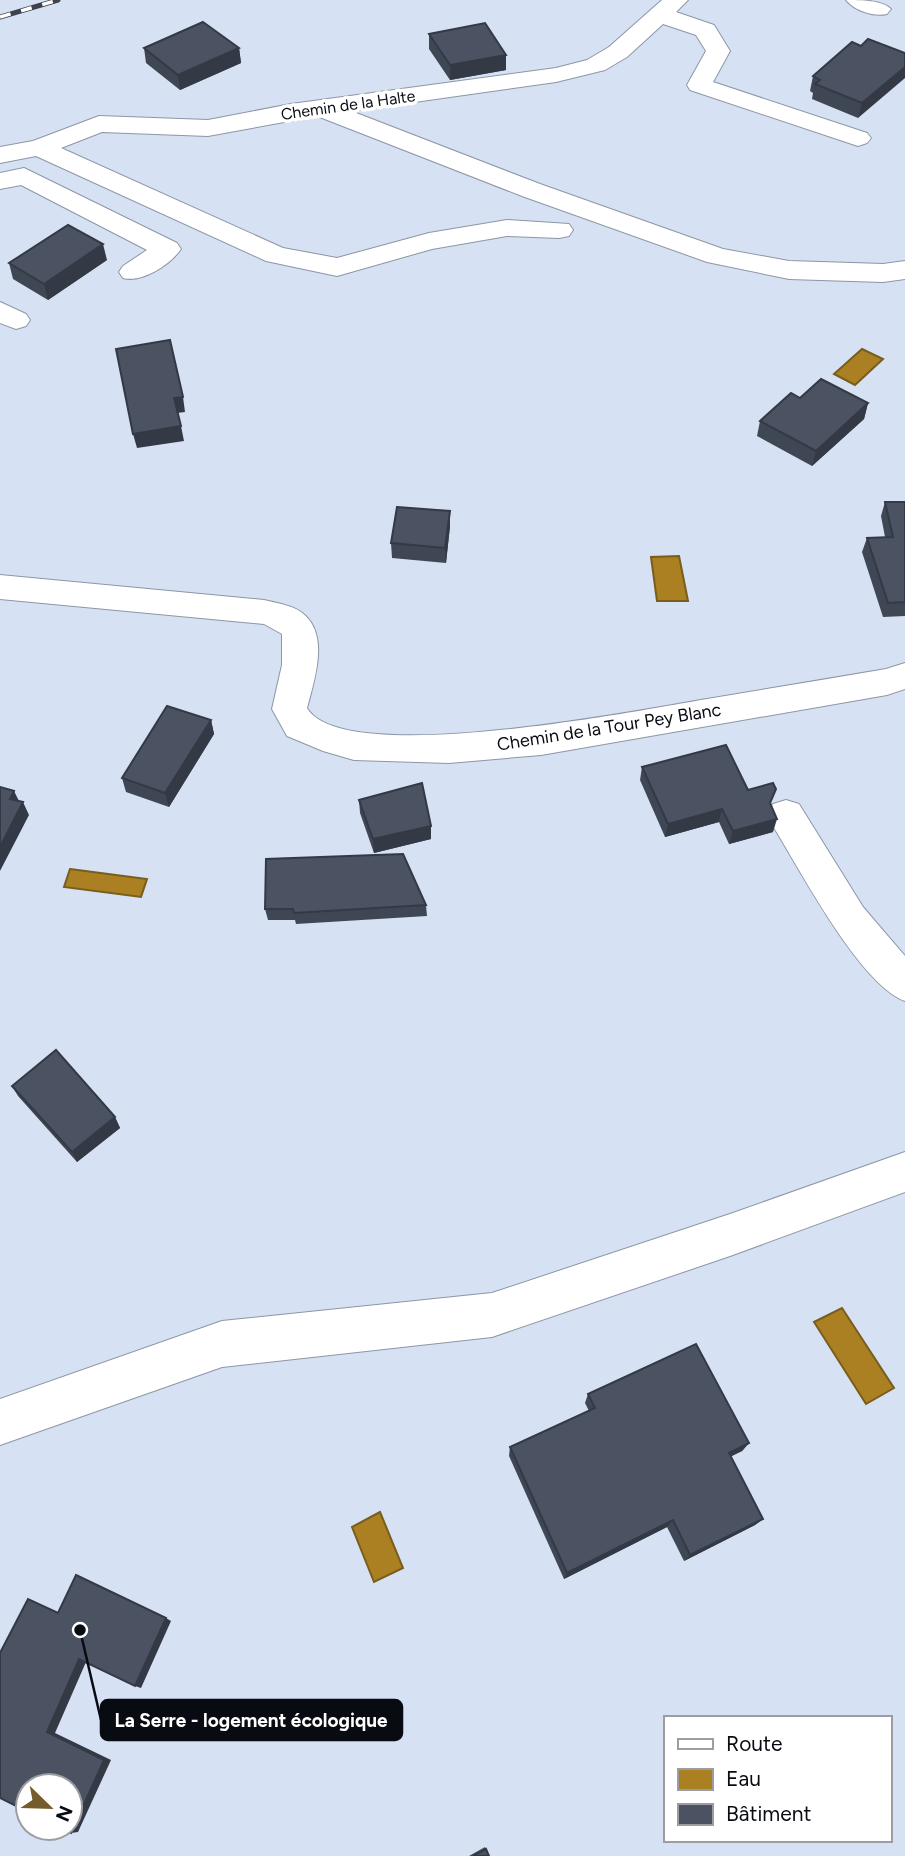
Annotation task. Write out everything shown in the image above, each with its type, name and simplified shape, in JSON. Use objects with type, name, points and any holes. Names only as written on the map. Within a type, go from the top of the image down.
[{"type":"street","name":"Chemin de la Halte","points":[[0,155],[39,148],[99,124],[208,128],[320,108],[556,75],[596,65],[618,52],[668,8]]},
{"type":"street","points":[[668,8],[705,30],[718,51],[699,85],[858,138]]},
{"type":"street","points":[[320,108],[531,190],[717,256],[789,270],[883,273],[905,270]]},
{"type":"street","points":[[39,148],[276,255],[337,267],[442,239],[507,228],[559,230]]},
{"type":"street","points":[[0,181],[24,176],[167,249],[133,272]]},
{"type":"street","name":"Chemin de la Tour Pey Blanc","points":[[0,587],[264,612],[284,618],[296,626],[302,645],[289,709],[299,726],[323,737],[354,746],[449,749],[541,741],[887,682],[905,676]]},
{"type":"street","points":[[786,815],[849,919],[905,984]]},
{"type":"street","points":[[0,1422],[222,1344],[492,1315],[730,1235],[905,1172]]},
{"type":"water","points":[[862,349],[883,359],[855,385],[834,374]]},
{"type":"water","points":[[679,556],[688,601],[657,601],[651,557]]},
{"type":"water","points":[[70,869],[147,879],[141,897],[64,887]]},
{"type":"water","points":[[842,1308],[894,1388],[866,1404],[814,1322]]},
{"type":"water","points":[[380,1512],[403,1568],[374,1582],[352,1527]]},
{"type":"building","points":[[203,22],[239,48],[178,75],[144,48]]},
{"type":"building","points":[[485,23],[506,55],[450,65],[429,34]]},
{"type":"building","points":[[868,39],[905,53],[905,67],[862,103],[815,84],[820,80],[813,76],[852,42],[861,46]]},
{"type":"building","points":[[68,225],[103,244],[44,284],[9,263]]},
{"type":"building","points":[[170,340],[183,397],[174,398],[181,426],[133,434],[116,349]]},
{"type":"building","points":[[821,379],[868,403],[816,451],[760,421],[791,393],[800,398]]},
{"type":"building","points":[[885,502],[905,502],[905,602],[888,603],[867,538],[893,537]]},
{"type":"building","points":[[397,507],[450,511],[445,548],[391,543]]},
{"type":"building","points":[[167,706],[211,720],[165,793],[122,778]]},
{"type":"building","points":[[726,745],[748,790],[773,783],[776,789],[770,803],[777,819],[733,831],[722,809],[668,824],[642,767]]},
{"type":"building","points":[[422,783],[431,826],[373,839],[359,800]]},
{"type":"building","points":[[0,787],[14,791],[10,799],[23,802],[0,847]]},
{"type":"building","points":[[403,854],[426,905],[294,913],[293,909],[265,909],[266,859]]},
{"type":"building","points":[[56,1050],[115,1117],[72,1152],[12,1086]]},
{"type":"building","points":[[696,1344],[749,1443],[729,1453],[763,1519],[690,1555],[673,1520],[567,1573],[510,1447],[595,1408],[588,1394]]},
{"type":"building","points":[[76,1575],[166,1618],[135,1686],[79,1659],[47,1732],[104,1760],[84,1804],[84,1772],[14,1772],[14,1805],[0,1798],[0,1653],[28,1599],[58,1613]]},
{"type":"building","points":[[486,1849],[489,1856],[473,1856]]},
{"type":"railway","points":[[0,17],[58,0]]},
{"type":"place","name":"La Serre - logement écologique","points":[[80,1630]]}]
